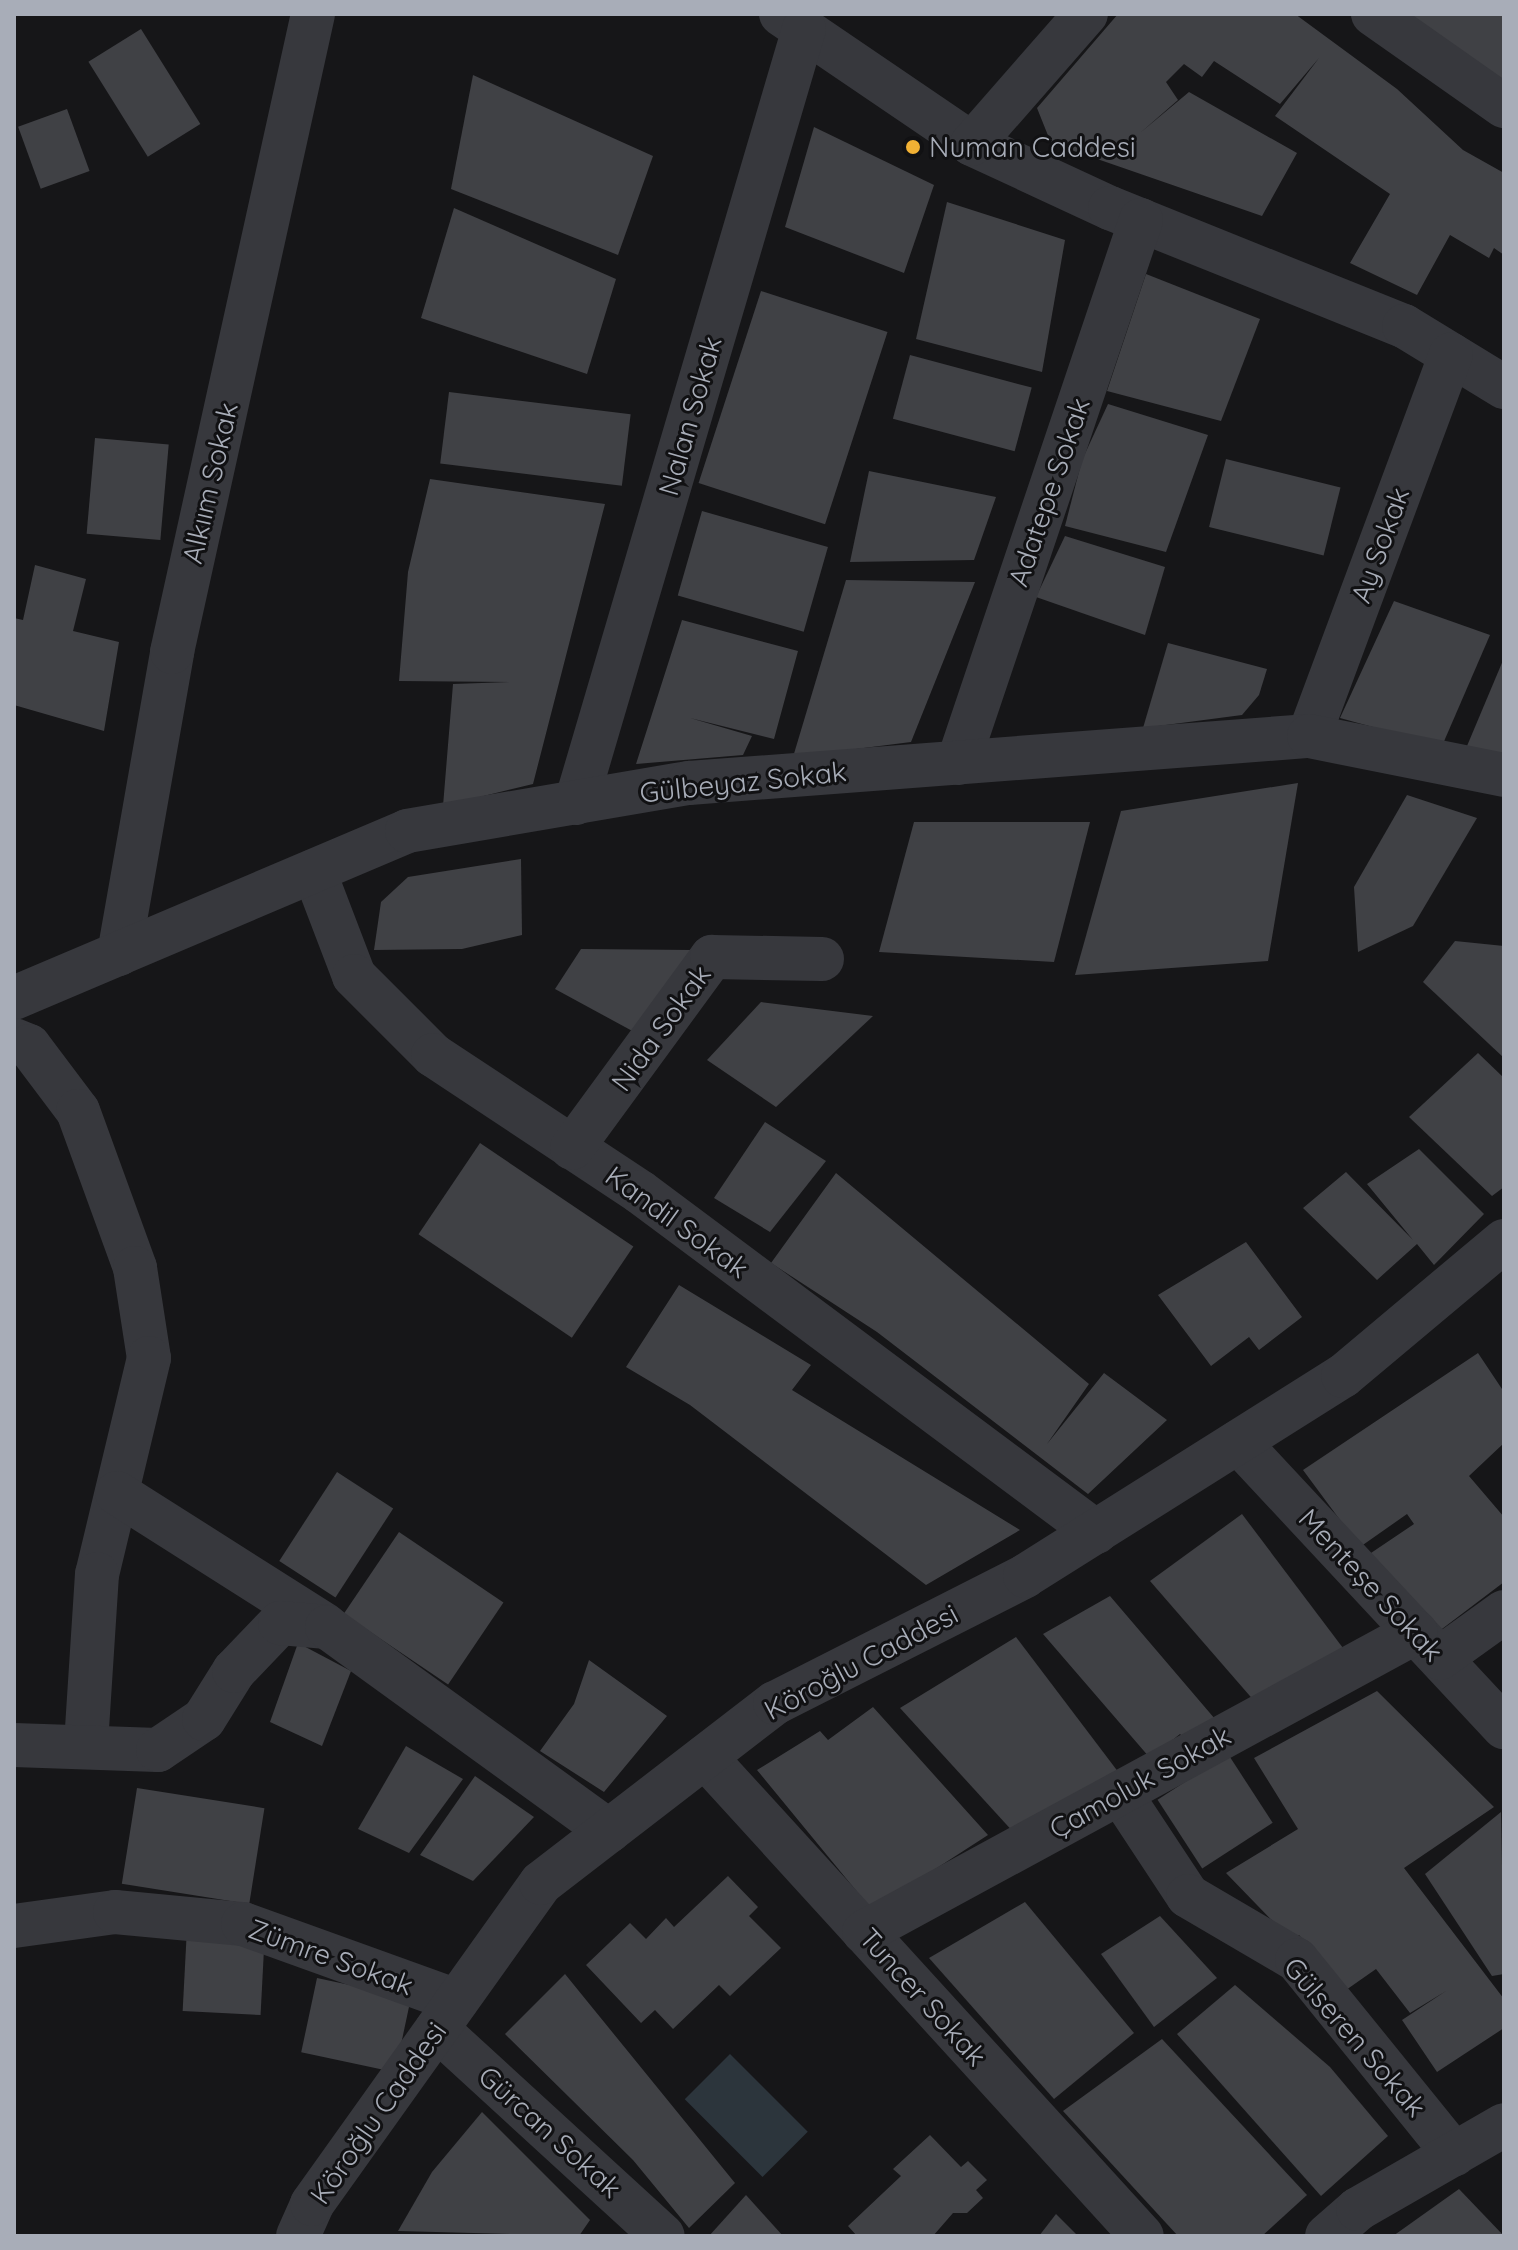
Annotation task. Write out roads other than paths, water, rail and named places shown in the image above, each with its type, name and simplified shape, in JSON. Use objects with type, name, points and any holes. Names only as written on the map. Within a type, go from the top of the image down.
[{"type":"street","name":"Alkıım Sokak","points":[[119,954],[172,652],[313,14]]},
{"type":"street","points":[[972,144],[1086,14]]},
{"type":"street","points":[[1373,14],[1504,106]]},
{"type":"street","points":[[792,22],[972,144],[1141,220],[1404,326],[1504,387]]},
{"type":"street","name":"Nalan Sokak","points":[[576,803],[792,22]]},
{"type":"street","name":"Adatepe Sokak","points":[[958,763],[1141,220]]},
{"type":"street","name":"Ay Sokak","points":[[1309,736],[1451,355]]},
{"type":"street","name":"Gülbeyaz Sokak","points":[[14,998],[407,831],[689,783],[1309,736],[1504,775]]},
{"type":"street","name":"Kandil Sokak","points":[[314,871],[354,976],[433,1055],[572,1148],[1096,1532]]},
{"type":"street","name":"Nida Sokak","points":[[572,1148],[712,957],[822,959]]},
{"type":"street","points":[[14,1040],[29,1046],[78,1111],[135,1268],[149,1358],[97,1574],[86,1745]]},
{"type":"street","name":"Köroğlu Caddesi","points":[[298,2236],[312,2204],[541,1883],[775,1703],[1025,1576],[1343,1376],[1504,1241]]},
{"type":"street","name":"Menteşe Sokak","points":[[1238,1442],[1504,1727]]},
{"type":"street","points":[[117,1493],[327,1627],[609,1831]]},
{"type":"street","name":"Çamoluk Sokak","points":[[864,1932],[1120,1793],[1428,1645],[1504,1612]]},
{"type":"street","points":[[14,1745],[86,1745],[158,1750],[204,1719],[234,1671],[280,1623],[327,1627]]},
{"type":"street","name":"Tuncer Sokak","points":[[705,1757],[1142,2236]]},
{"type":"street","name":"Gülseren Sokak","points":[[1120,1793],[1188,1896],[1297,1960],[1485,2145]]},
{"type":"street","name":"Zümre Sokak","points":[[14,1926],[115,1912],[243,1924],[447,2015]]},
{"type":"street","name":"Gürcan Sokak","points":[[447,2015],[663,2236]]},
{"type":"street","points":[[1327,2236],[1358,2209],[1485,2145]]},
{"type":"place","name":"Numan Caddesi","points":[[913,147]]}]
